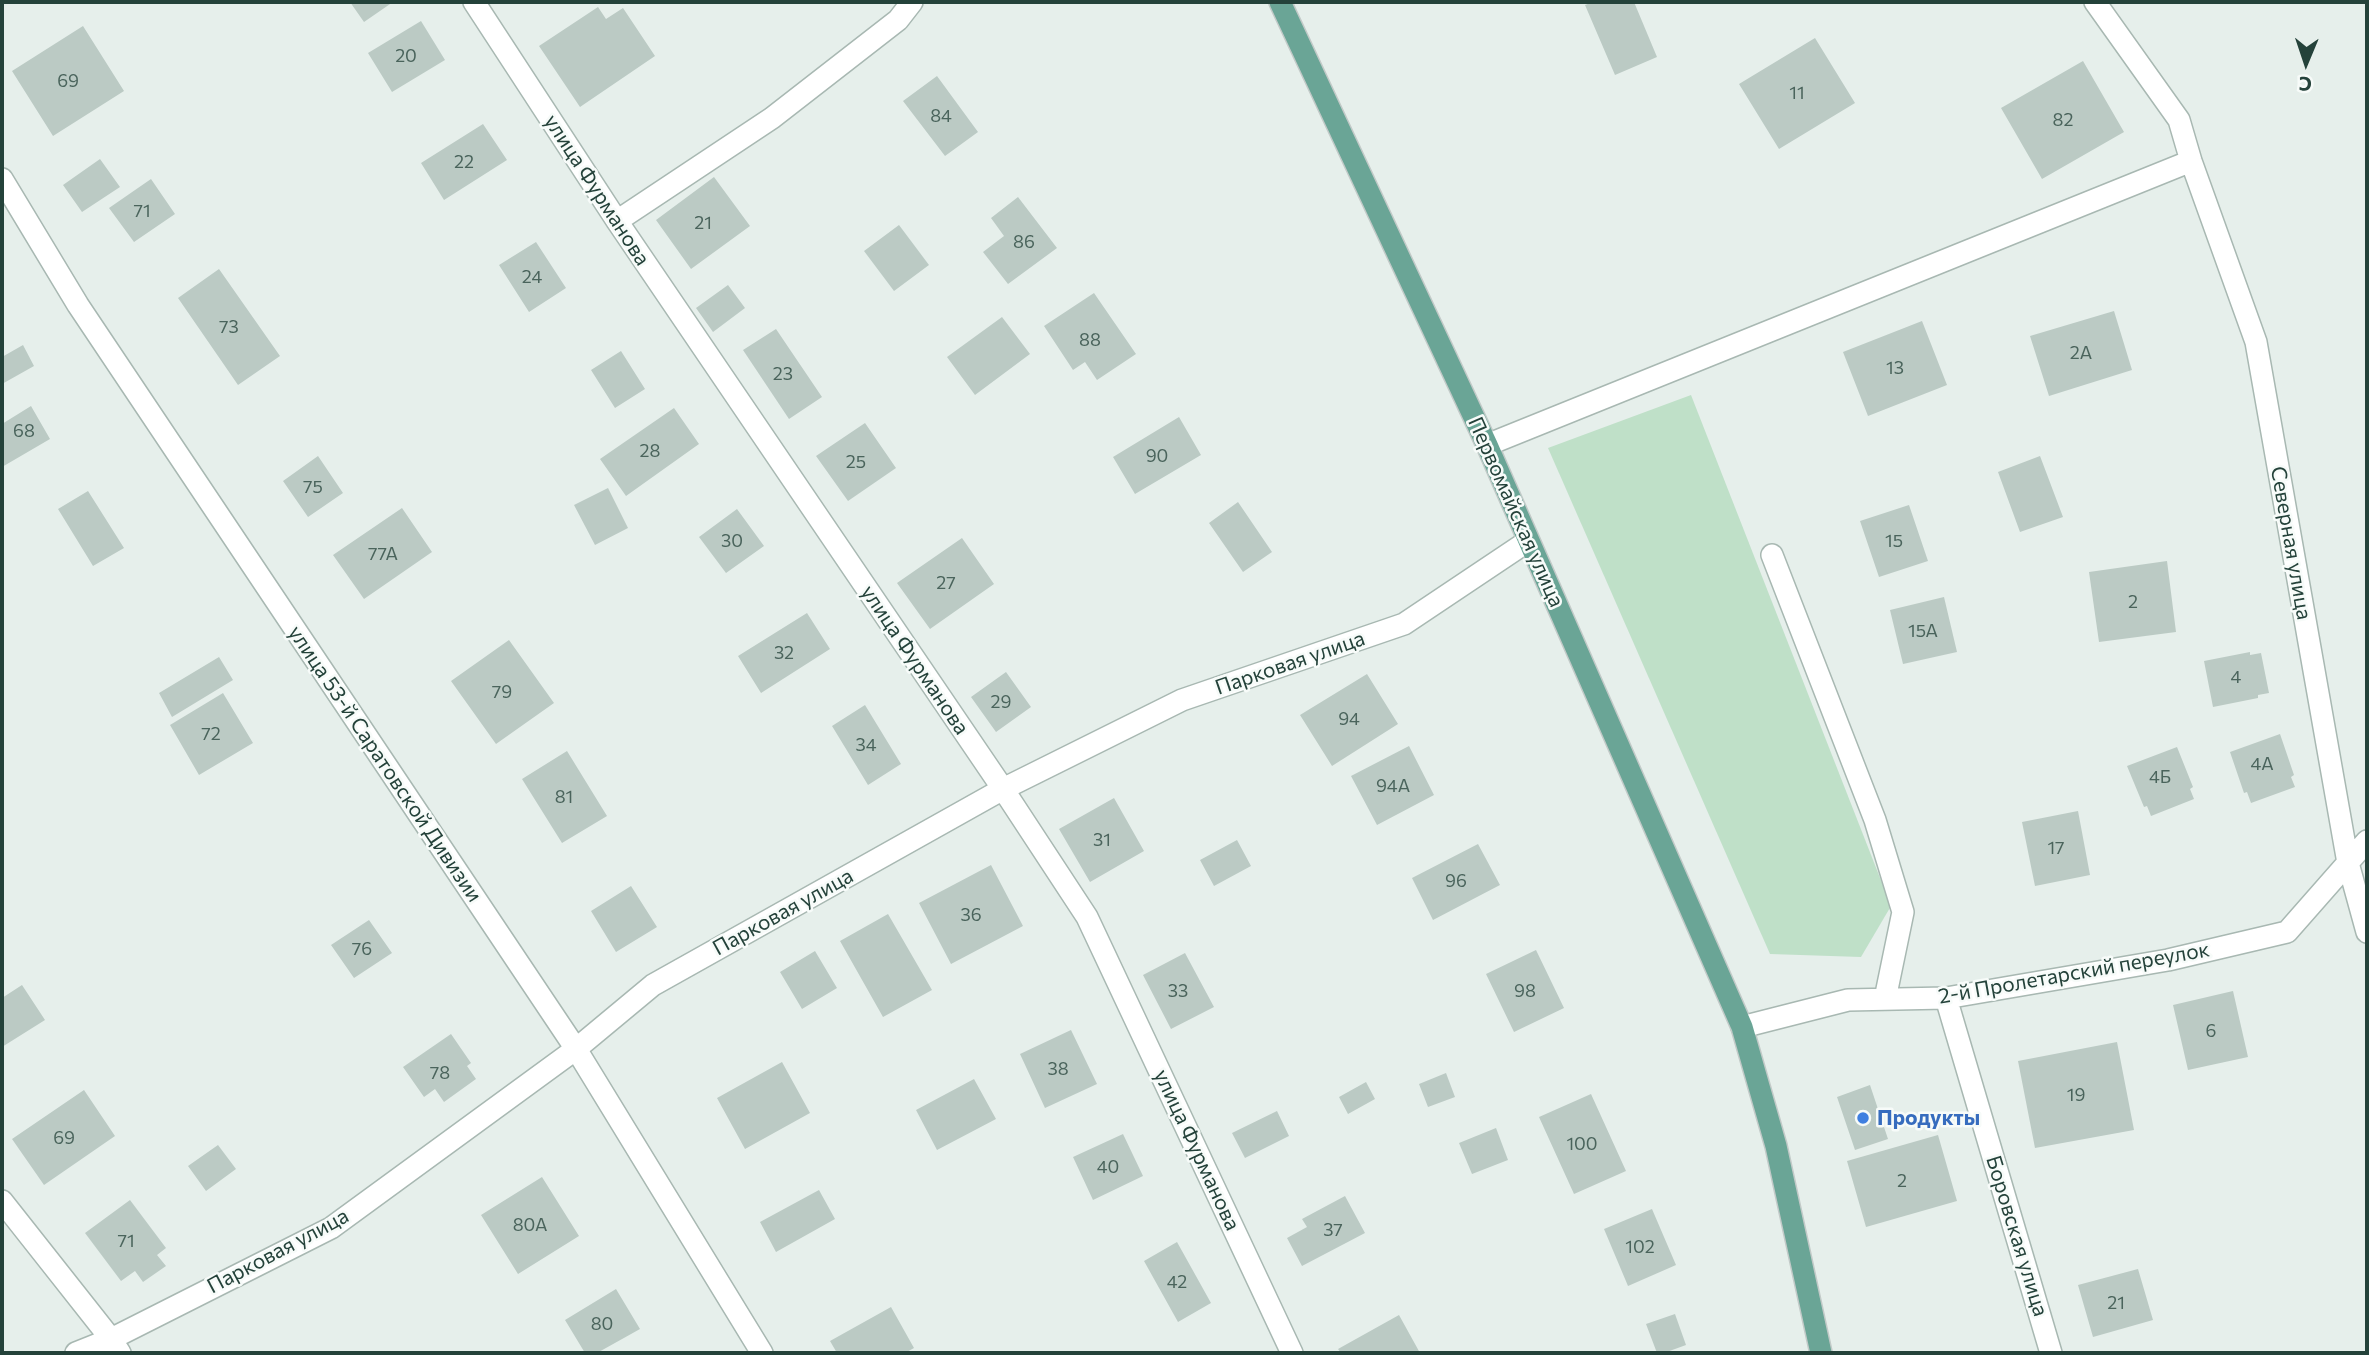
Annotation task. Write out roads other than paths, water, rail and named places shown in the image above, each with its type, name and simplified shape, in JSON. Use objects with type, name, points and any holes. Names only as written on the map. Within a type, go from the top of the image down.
[{"type":"main road","name":"Первомайская улица","points":[[1280,2],[1487,445],[1742,1027],[1776,1146],[1821,1353]]},
{"type":"street","name":"улица Фурманова","points":[[474,2],[617,221],[1087,917],[1292,1353]]},
{"type":"street","points":[[617,221],[772,118],[898,20],[912,2]]},
{"type":"street","name":"Северная улица","points":[[2095,2],[2179,120],[2256,342],[2348,863],[2367,932]]},
{"type":"street","points":[[1487,445],[2191,161]]},
{"type":"street","name":"улица 53-й Саратовской Дивизии","points":[[2,179],[78,305],[576,1049],[762,1353]]},
{"type":"street","name":"Парковая улица","points":[[76,1353],[116,1346],[331,1228],[576,1049],[653,985],[1003,789],[1182,700],[1404,624],[1528,541]]},
{"type":"street","points":[[1772,555],[1875,820],[1903,912],[1885,999]]},
{"type":"street","name":"2-й Пролетарский переулок","points":[[1742,1027],[1848,1000],[1946,998],[2168,960],[2287,932],[2367,841]]},
{"type":"street","name":"Боровская улица","points":[[1946,998],[2051,1353]]},
{"type":"street","points":[[2,1201],[116,1346]]},
{"type":"place","name":"Продукты","points":[[1863,1118]]}]
